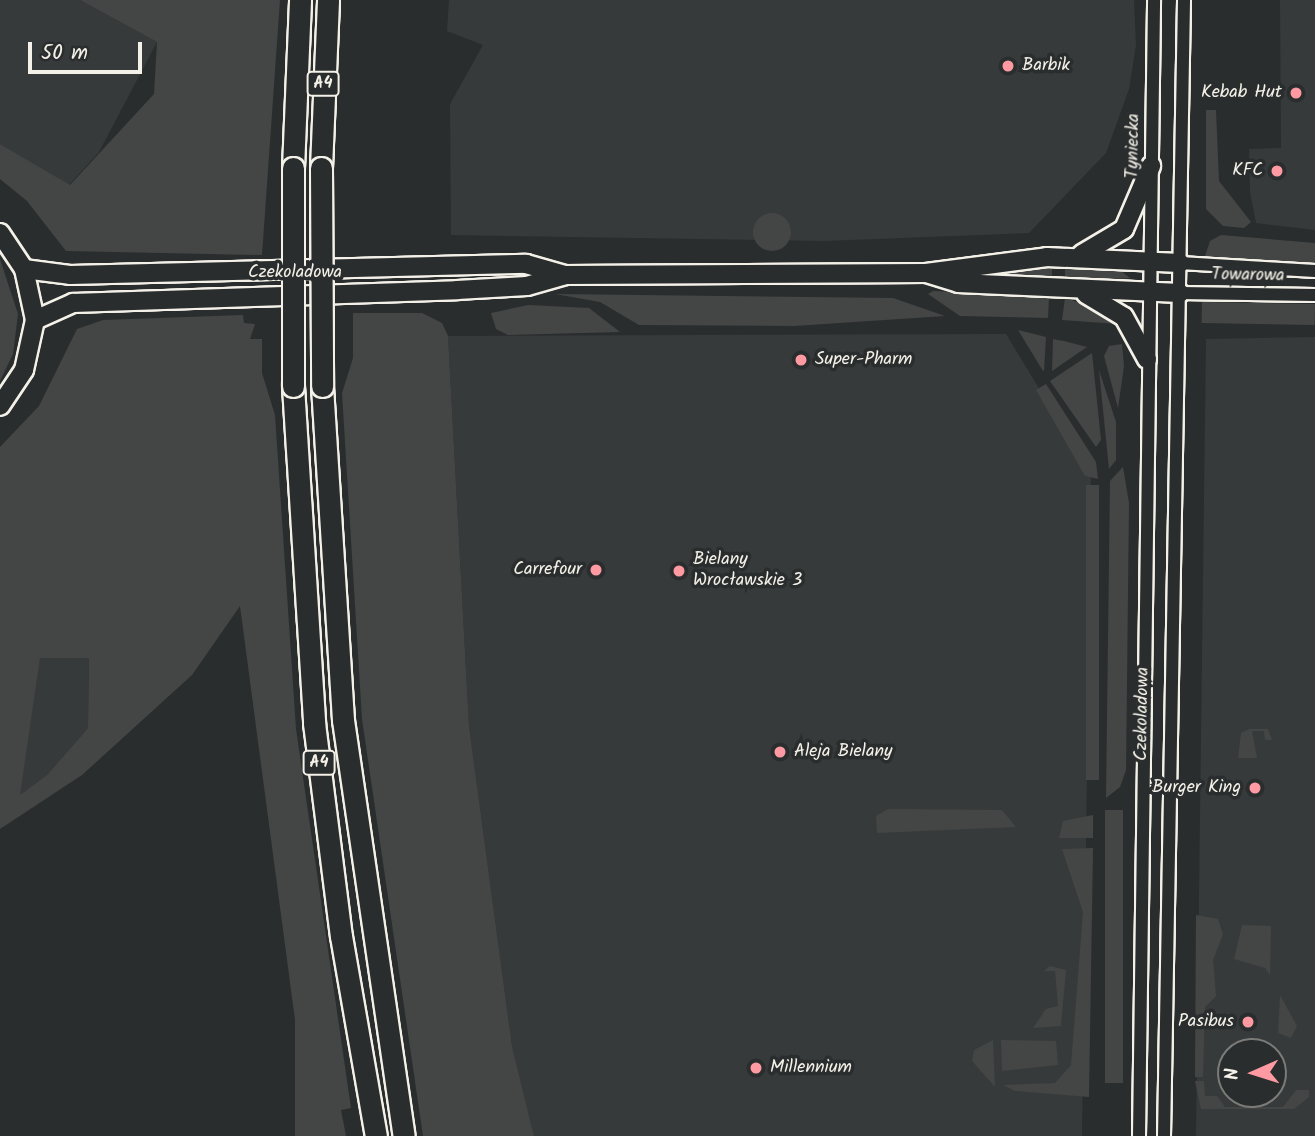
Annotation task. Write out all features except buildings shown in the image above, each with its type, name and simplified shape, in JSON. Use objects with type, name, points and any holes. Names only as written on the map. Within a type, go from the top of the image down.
[{"type":"highway","name":"A4","points":[[300,0],[293,168],[293,386],[314,723],[341,936],[376,1136]]},
{"type":"highway","name":"A4","points":[[328,0],[321,168],[322,386],[343,720],[404,1136]]},
{"type":"street","name":"Tyniecka","points":[[1149,292],[1154,0]]},
{"type":"street","points":[[1180,263],[1184,0]]},
{"type":"street","points":[[1070,257],[1106,245],[1124,229],[1151,166]]},
{"type":"street","points":[[0,233],[24,269],[35,320],[24,370],[0,407]]},
{"type":"street","name":"Czekoladowa","points":[[35,320],[58,306],[85,302],[445,291],[527,286],[565,275],[926,273],[964,263],[1070,257],[1180,263],[1164,1136]]},
{"type":"street","name":"Towarowa","points":[[1180,263],[1315,271]]},
{"type":"street","name":"Czekoladowa","points":[[24,269],[70,275],[526,264],[565,275]]},
{"type":"street","name":"Czekoladowa","points":[[926,273],[958,283],[1180,293]]},
{"type":"street","points":[[1069,290],[1106,302],[1124,317],[1147,359]]},
{"type":"street","name":"Czekoladowa","points":[[1139,1136],[1149,292]]},
{"type":"street","name":"Towarowa","points":[[1180,293],[1315,295]]},
{"type":"shaded area","points":[[0,0],[80,0],[157,42],[99,152],[69,185],[0,144]]},
{"type":"shaded area","points":[[80,0],[280,0],[262,255],[66,251],[27,201],[0,179],[0,144],[70,185],[154,94],[157,42]]},
{"type":"shaded area","points":[[449,0],[1134,0],[1136,45],[1129,89],[1106,153],[1029,233],[824,241],[451,235],[450,104],[483,45],[447,31]]},
{"type":"shaded area","points":[[1280,0],[1315,0],[1315,230],[1256,223],[1250,192],[1249,149],[1281,148]]},
{"type":"shaded area","points":[[1206,110],[1216,110],[1219,181],[1251,222],[1244,228],[1223,226],[1206,209]]},
{"type":"shaded area","points":[[772,213],[786,218],[791,232],[786,246],[772,251],[758,246],[753,232],[758,218]]},
{"type":"shaded area","points":[[1221,235],[1315,243],[1315,264],[1205,256],[1210,241]]},
{"type":"shaded area","points":[[0,259],[18,314],[13,354],[0,381]]},
{"type":"shaded area","points":[[1052,266],[1052,280],[987,275],[989,270]]},
{"type":"shaded area","points":[[1065,266],[1117,268],[1130,278],[1065,282]]},
{"type":"shaded area","points":[[933,291],[1049,296],[1048,318],[960,316],[928,294]]},
{"type":"shaded area","points":[[555,294],[893,298],[945,316],[794,326],[639,325],[600,302]]},
{"type":"shaded area","points":[[1065,298],[1106,312],[1118,324],[1062,320]]},
{"type":"shaded area","points":[[1202,302],[1315,304],[1315,325],[1202,323]]},
{"type":"shaded area","points":[[528,305],[589,308],[620,332],[508,335],[496,329],[491,313]]},
{"type":"shaded area","points":[[353,313],[422,313],[442,323],[448,336],[469,726],[512,1046],[534,1136],[423,1136],[362,719],[342,393],[353,358]]},
{"type":"shaded area","points":[[243,315],[244,323],[255,324],[250,339],[262,339],[262,373],[275,415],[296,729],[351,1108],[341,1110],[346,1136],[295,1136],[295,1020],[240,606],[192,675],[82,775],[0,829],[0,447],[39,406],[77,329],[103,320]],"holes":[[[40,658],[89,658],[88,728],[47,775],[20,795]]]},
{"type":"shaded area","points":[[1018,330],[1046,337],[1044,371],[1043,371]]},
{"type":"shaded area","name":"Aleja Bielany","points":[[1006,334],[1091,474],[1082,1136],[534,1136],[512,1046],[469,726],[448,336]]},
{"type":"shaded area","points":[[1315,337],[1315,1136],[1196,1136],[1206,339]]},
{"type":"shaded area","points":[[1053,339],[1064,341],[1087,347],[1052,371]]},
{"type":"shaded area","points":[[1122,344],[1124,366],[1118,408],[1104,356],[1109,346]]},
{"type":"shaded area","points":[[1092,353],[1101,440],[1096,447],[1050,381]]},
{"type":"shaded area","points":[[1099,370],[1116,422],[1116,460],[1109,469]]},
{"type":"shaded area","points":[[1046,384],[1096,462],[1098,479],[1085,476],[1036,390]]},
{"type":"shaded area","points":[[1123,467],[1129,503],[1126,770],[1120,787],[1106,798],[1110,481]]},
{"type":"shaded area","points":[[1086,485],[1099,485],[1099,780],[1086,780]]},
{"type":"shaded area","points":[[40,657],[89,657],[88,728],[47,775],[19,796]]},
{"type":"shaded area","points":[[1249,729],[1268,729],[1272,740],[1265,740],[1264,731],[1252,731],[1257,758],[1238,758],[1241,733]]},
{"type":"shaded area","points":[[888,809],[1002,810],[1016,827],[877,833],[876,816]]},
{"type":"shaded area","points":[[1105,810],[1123,810],[1123,1083],[1105,1083]]},
{"type":"shaded area","points":[[1093,815],[1093,838],[1059,838],[1063,821]]},
{"type":"shaded area","points":[[1093,848],[1089,1097],[1015,1091],[1003,1085],[1055,1083],[1071,1065],[1083,912],[1062,849]]},
{"type":"shaded area","points":[[1196,915],[1218,919],[1223,934],[1213,960],[1216,996],[1205,1007],[1203,1077],[1195,1077]]},
{"type":"shaded area","points":[[1242,925],[1271,926],[1270,975],[1265,968],[1234,959]]},
{"type":"shaded area","points":[[1050,966],[1066,970],[1061,1026],[1033,1028],[1046,1009],[1058,1006],[1055,971],[1044,971]]},
{"type":"shaded area","points":[[1280,995],[1297,1026],[1291,1038],[1278,1033]]},
{"type":"shaded area","points":[[993,1040],[995,1087],[972,1061],[974,1050]]},
{"type":"shaded area","points":[[1001,1040],[1056,1041],[1058,1065],[1002,1071]]},
{"type":"shaded area","points":[[1195,1081],[1204,1081],[1205,1096],[1217,1096],[1217,1108],[1287,1108],[1287,1102],[1296,1090],[1309,1090],[1309,1097],[1294,1109],[1201,1109]]},
{"type":"place","name":"Barbik","points":[[1008,66]]},
{"type":"place","name":"Kebab Hut","points":[[1296,93]]},
{"type":"place","name":"KFC","points":[[1277,171]]},
{"type":"place","name":"Super-Pharm","points":[[801,360]]},
{"type":"place","name":"Carrefour","points":[[596,570]]},
{"type":"place","name":"Bielany Wrocławskie 3","points":[[679,571]]},
{"type":"place","name":"Aleja Bielany","points":[[780,752]]},
{"type":"place","name":"Burger King","points":[[1255,788]]},
{"type":"place","name":"Pasibus","points":[[1248,1022]]},
{"type":"place","name":"Millennium","points":[[756,1068]]}]
